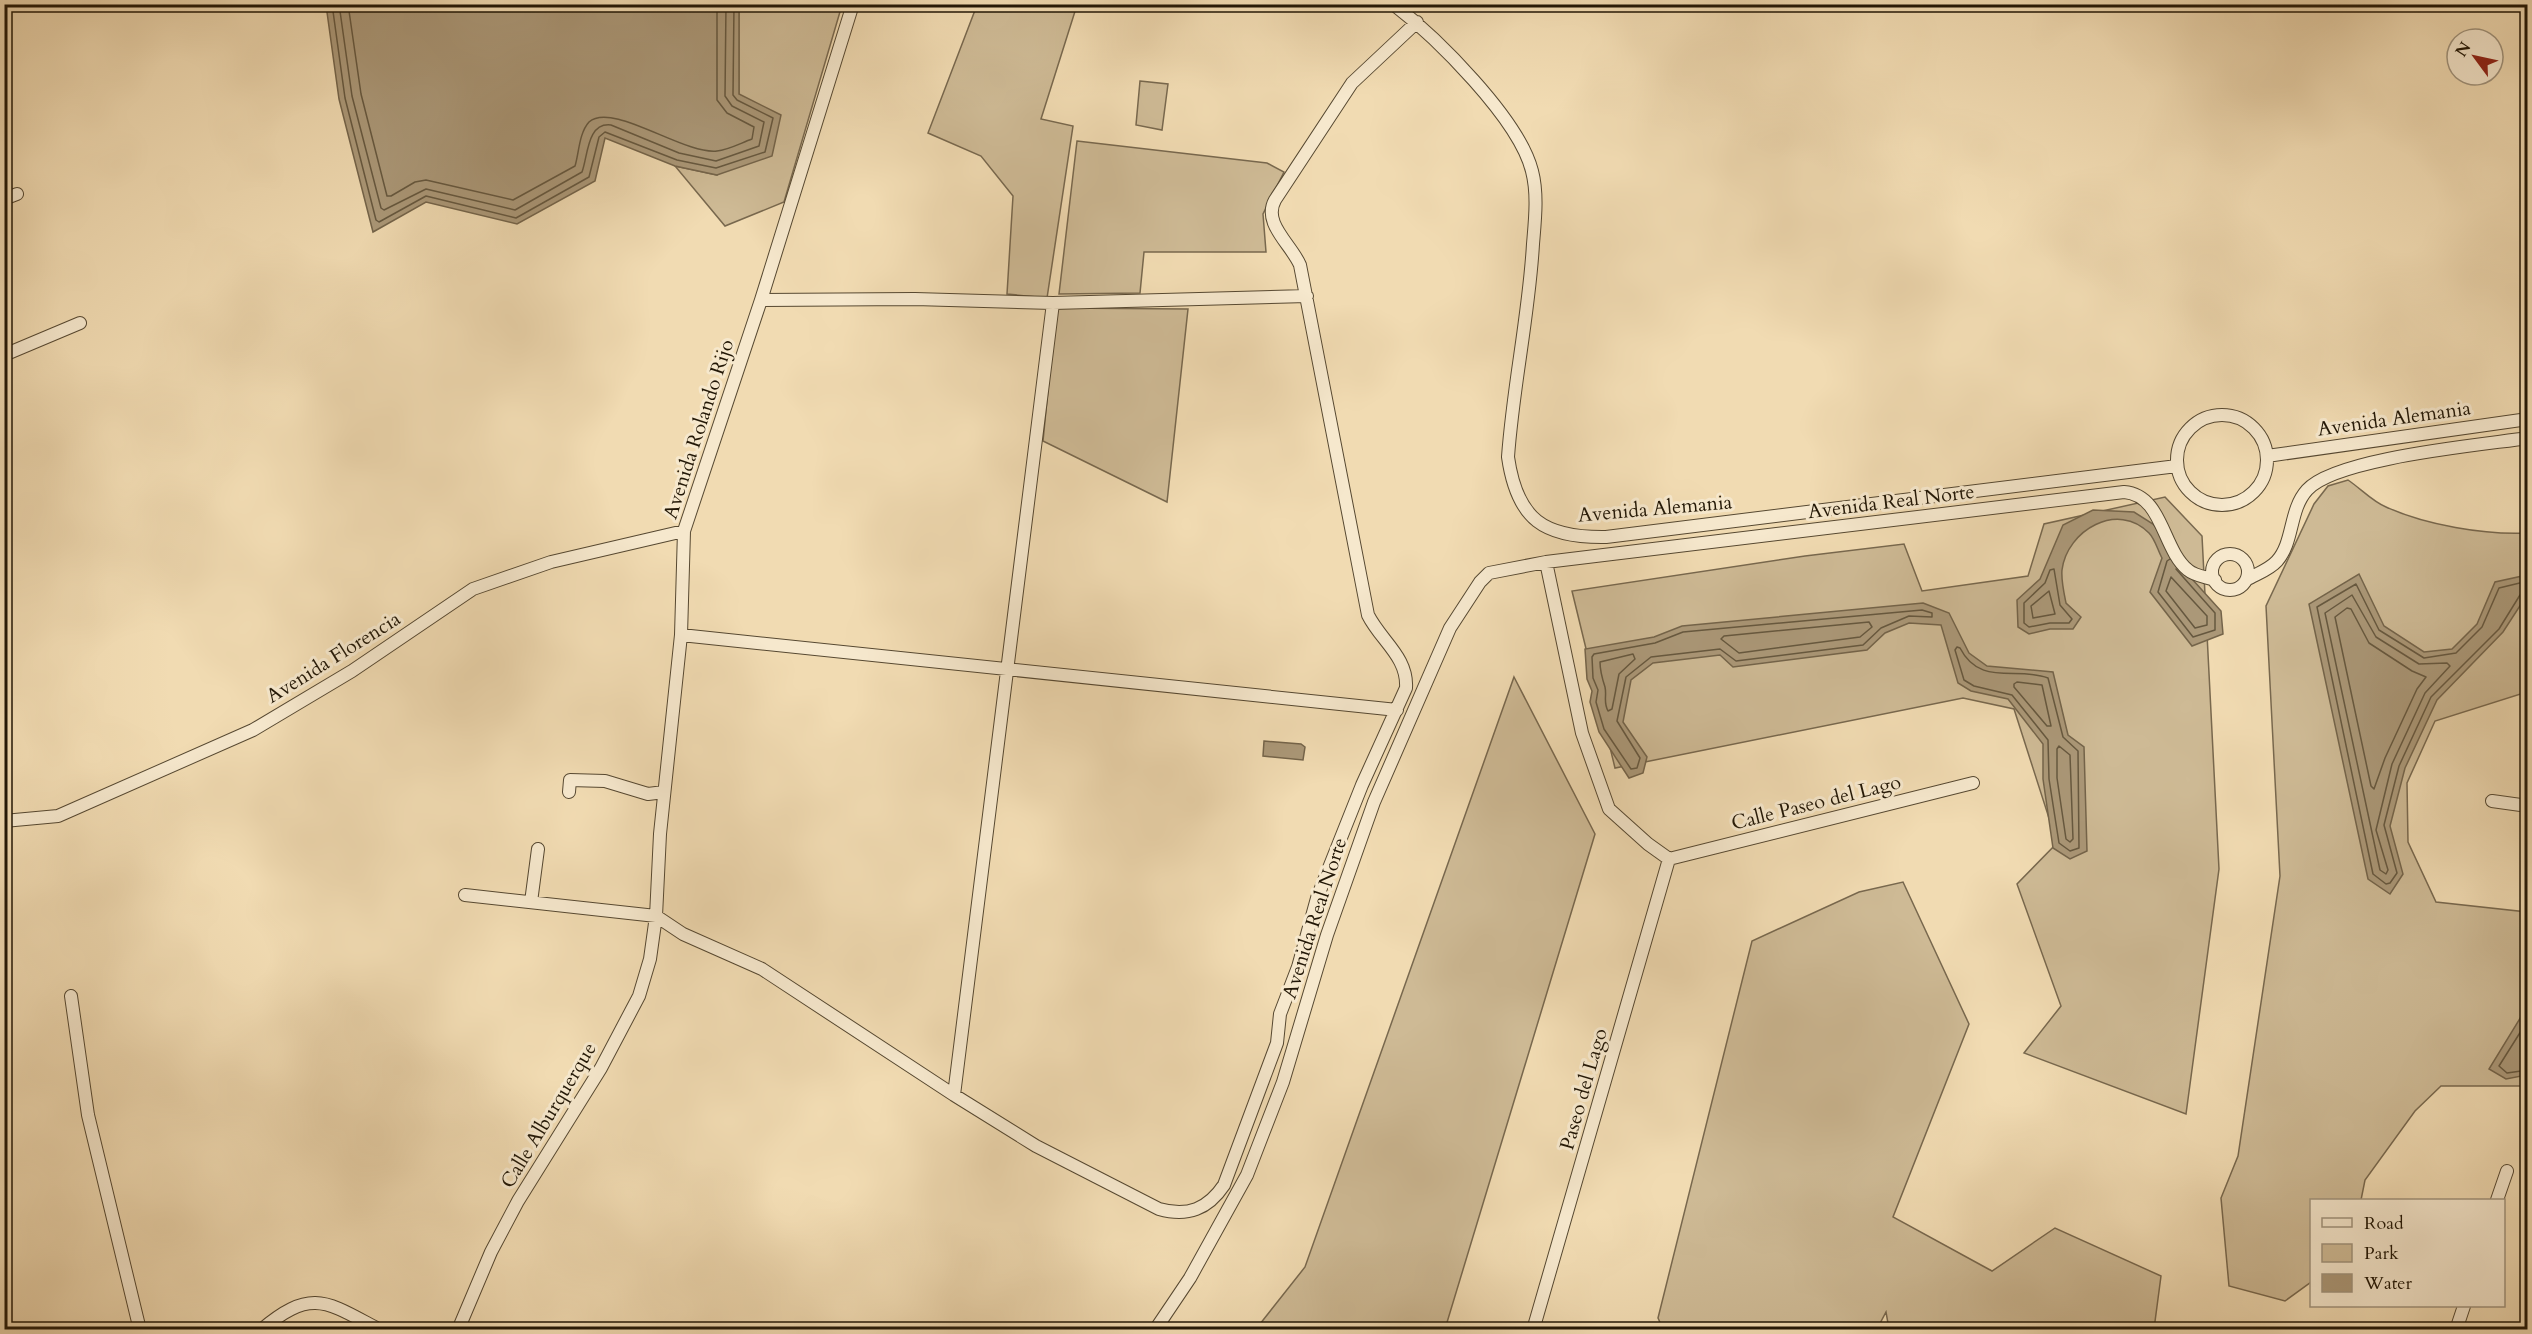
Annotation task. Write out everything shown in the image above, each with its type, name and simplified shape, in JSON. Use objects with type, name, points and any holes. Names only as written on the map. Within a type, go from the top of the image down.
[{"type":"street","name":"Avenida Rolando Rijo","points":[[656,916],[660,834],[681,635],[684,531],[761,300],[853,4]]},
{"type":"street","name":"Avenida Alemania","points":[[1393,4],[1417,22],[1493,103],[1524,151],[1532,171],[1535,214],[1532,272],[1508,457],[1512,481],[1523,506],[1554,532],[1583,537],[1605,537],[2177,466]]},
{"type":"street","points":[[465,895],[656,916],[683,934],[762,969],[1036,1146],[1159,1209],[1174,1213],[1189,1213],[1215,1198],[1224,1185],[1277,1043],[1280,1014],[1298,968],[1317,898],[1362,785],[1406,688],[1407,675],[1403,664],[1375,630],[1368,615],[1307,296],[1297,258],[1273,223],[1272,205],[1352,83],[1417,22]]},
{"type":"street","points":[[4,199],[18,194]]},
{"type":"street","points":[[761,300],[915,299],[1053,303],[1307,296]]},
{"type":"street","points":[[954,1095],[1053,303]]},
{"type":"street","points":[[4,355],[80,323]]},
{"type":"street","points":[[2223,415],[2236,417],[2257,432],[2264,443],[2267,456],[2262,481],[2244,500],[2232,504],[2217,505],[2195,497],[2180,478],[2177,466],[2177,454],[2187,431],[2208,417],[2223,415]]},
{"type":"street","name":"Avenida Alemania","points":[[2267,456],[2528,419]]},
{"type":"street","points":[[2213,566],[2215,580],[2219,586],[2231,589],[2242,585],[2246,580],[2272,565],[2283,552],[2298,503],[2307,489],[2319,479],[2367,463],[2528,438]]},
{"type":"street","name":"Avenida Real Norte","points":[[1155,1329],[1190,1278],[1247,1175],[1283,1082],[1328,934],[1374,802],[1450,628],[1480,582],[1489,573],[1546,562],[2124,492],[2146,500],[2187,569],[2215,580]]},
{"type":"street","name":"Avenida Florencia","points":[[4,821],[58,816],[253,730],[352,671],[473,589],[551,562],[684,531]]},
{"type":"street","points":[[2199,575],[2213,566],[2218,558],[2229,554],[2237,555],[2247,565],[2265,570]]},
{"type":"street","points":[[1546,562],[1582,733],[1609,809],[1669,859]]},
{"type":"street","points":[[2246,580],[2247,565]]},
{"type":"street","points":[[681,635],[1397,710]]},
{"type":"street","points":[[569,792],[570,780],[605,781],[648,794],[664,792]]},
{"type":"street","name":"Calle Paseo del Lago","points":[[1669,859],[1973,783]]},
{"type":"street","points":[[2492,801],[2528,806]]},
{"type":"street","points":[[531,902],[538,849]]},
{"type":"street","name":"Paseo del Lago","points":[[1533,1329],[1669,859]]},
{"type":"street","name":"Calle Alburquerque","points":[[458,1329],[491,1252],[518,1201],[601,1068],[639,996],[650,959],[656,916]]},
{"type":"street","points":[[71,996],[88,1115],[140,1329]]},
{"type":"street","points":[[2497,1199],[2507,1171]]},
{"type":"street","points":[[261,1329],[287,1310],[310,1302],[326,1303],[380,1329]]},
{"type":"street","points":[[2456,1329],[2463,1307]]},
{"type":"green space","points":[[739,5],[842,5],[784,202],[725,226],[675,166],[717,175],[739,94]]},
{"type":"green space","points":[[977,5],[1077,5],[1041,119],[1073,126],[1047,298],[1007,294],[1013,196],[981,156],[928,133]]},
{"type":"green space","points":[[1140,81],[1168,84],[1162,130],[1136,125]]},
{"type":"green space","points":[[1077,141],[1267,163],[1284,172],[1263,214],[1266,252],[1144,252],[1140,293],[1059,294]]},
{"type":"green space","points":[[1056,308],[1188,309],[1167,502],[1043,441]]},
{"type":"green space","points":[[2348,480],[2381,505],[2437,524],[2492,532],[2527,533],[2527,692],[2435,721],[2407,783],[2408,842],[2436,902],[2527,912],[2527,1086],[2441,1086],[2415,1111],[2365,1180],[2361,1199],[2310,1199],[2310,1283],[2285,1301],[2229,1286],[2221,1198],[2238,1156],[2280,876],[2266,606],[2314,504],[2328,486]]},
{"type":"green space","points":[[2165,497],[2202,536],[2219,869],[2186,1114],[2024,1053],[2061,1006],[2017,884],[2057,843],[2014,709],[1963,698],[1615,768],[1572,591],[1805,556],[1904,544],[1922,591],[2028,576],[2044,524]]},
{"type":"green space","points":[[1514,677],[1595,834],[1445,1329],[1256,1329],[1305,1267]]},
{"type":"green space","points":[[1903,882],[1969,1024],[1893,1217],[1992,1271],[2055,1228],[2161,1276],[2154,1329],[1889,1329],[1886,1312],[1877,1329],[1663,1329],[1658,1318],[1752,941],[1859,892]]},
{"type":"water","points":[[326,5],[739,5],[739,94],[781,115],[772,156],[717,175],[675,166],[605,138],[595,181],[517,224],[426,202],[373,232],[339,99]]},
{"type":"water","points":[[2093,510],[2134,512],[2153,524],[2174,550],[2183,569],[2221,611],[2223,634],[2192,646],[2150,592],[2162,558],[2153,538],[2137,524],[2123,520],[2109,520],[2096,524],[2073,543],[2066,556],[2062,574],[2066,603],[2081,617],[2073,629],[2050,629],[2029,634],[2018,627],[2017,600],[2040,579],[2063,525]]},
{"type":"water","points":[[2359,574],[2384,626],[2424,652],[2452,649],[2477,624],[2495,582],[2527,575],[2527,595],[2503,632],[2437,700],[2405,768],[2390,826],[2403,874],[2390,894],[2368,879],[2309,604]]},
{"type":"water","points":[[1923,603],[1949,613],[1969,653],[1987,666],[2053,672],[2068,735],[2084,747],[2087,851],[2070,859],[2053,848],[2043,779],[2043,744],[2008,699],[1971,691],[1958,683],[1941,625],[1909,623],[1885,633],[1867,650],[1733,667],[1720,655],[1653,663],[1631,680],[1623,722],[1647,757],[1643,773],[1629,778],[1599,732],[1590,702],[1592,691],[1587,679],[1585,649],[1654,637],[1682,626]]},
{"type":"water","points":[[1264,741],[1301,744],[1305,747],[1303,760],[1263,756]]},
{"type":"water","points":[[2527,1007],[2527,1075],[2506,1079],[2489,1069]]}]
